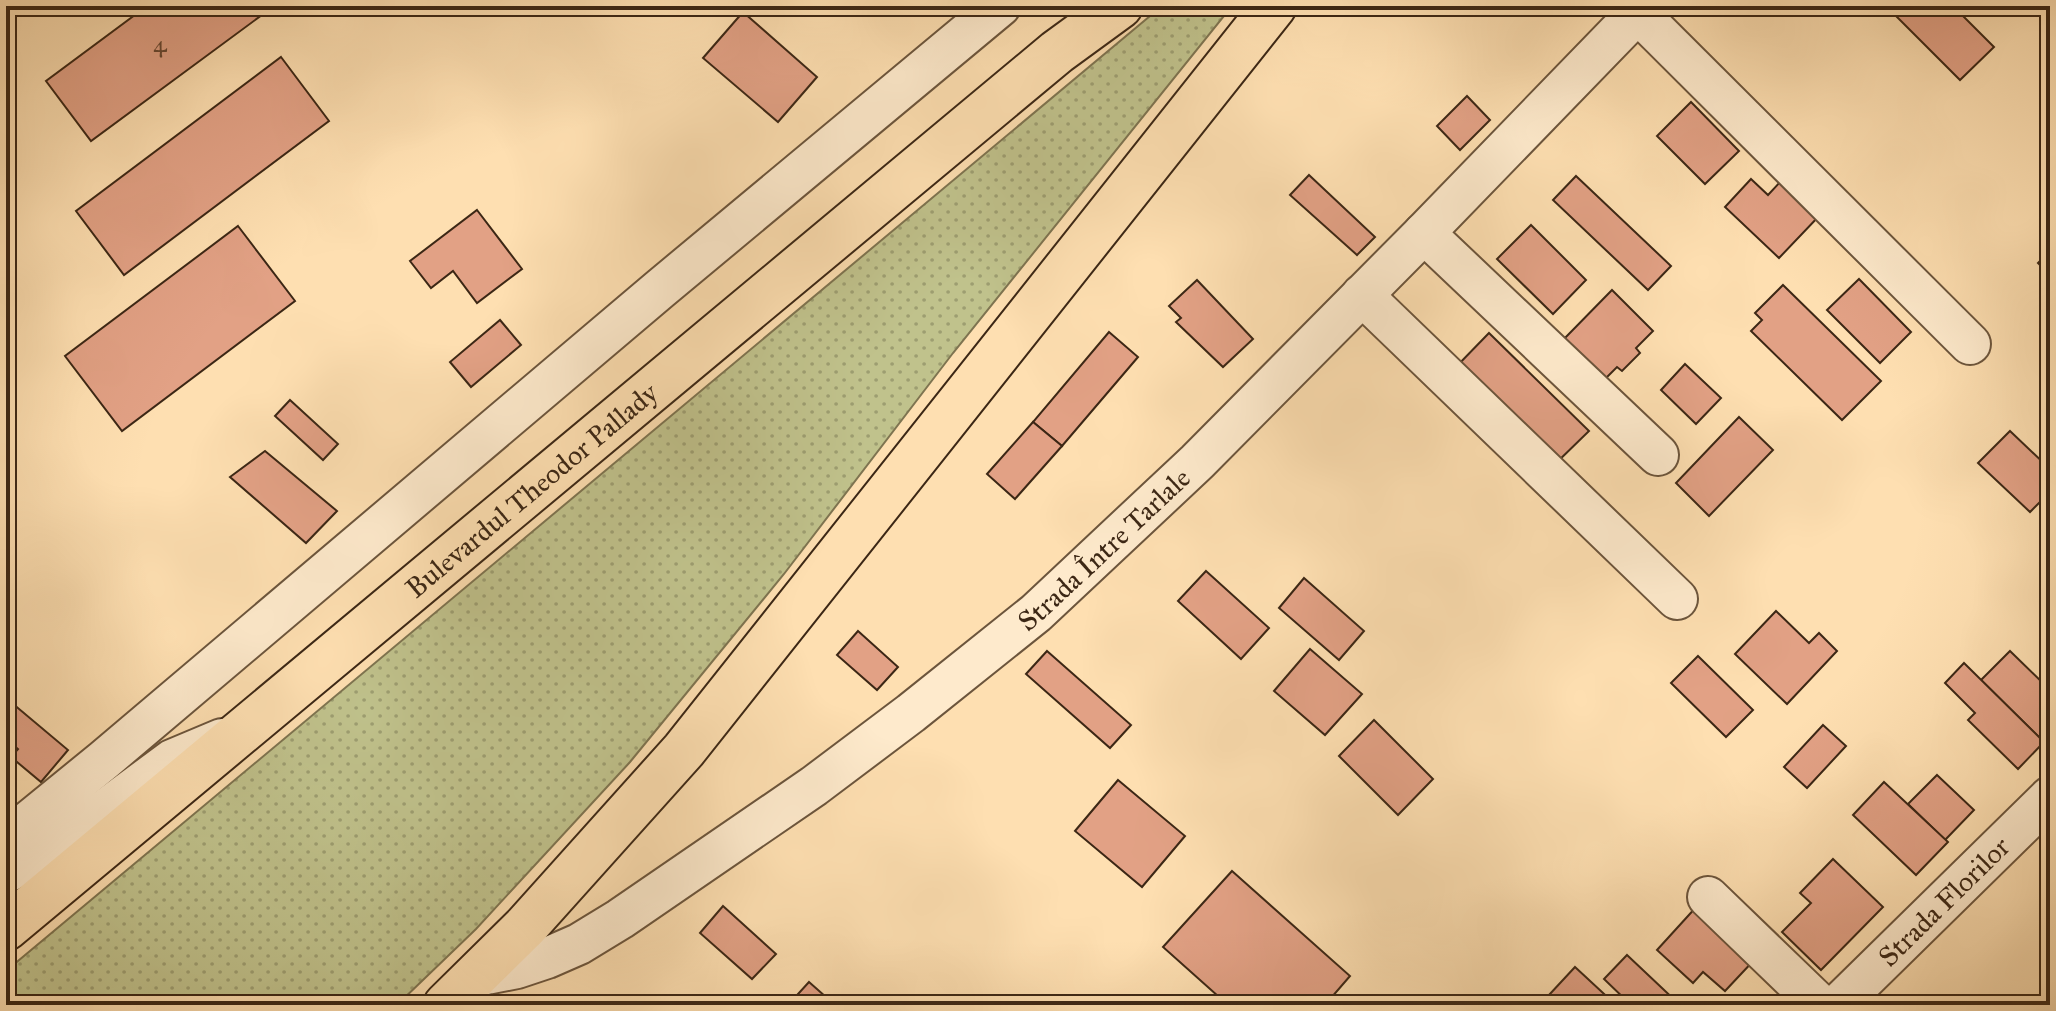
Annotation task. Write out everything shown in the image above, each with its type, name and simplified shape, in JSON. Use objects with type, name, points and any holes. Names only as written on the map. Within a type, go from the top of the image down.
[{"type":"main road","name":"Bulevardul Theodor Pallady","points":[[6,928],[1057,52],[1120,6]]},
{"type":"main road","points":[[461,995],[684,750],[1274,6]]},
{"type":"street","points":[[6,836],[28,822],[116,750],[660,289],[1000,6]]},
{"type":"street","points":[[1641,10],[1970,344]]},
{"type":"street","name":"Strada Între Tarlale","points":[[461,995],[517,968],[579,944],[729,846],[911,713],[1036,613],[1197,462],[1641,10]]},
{"type":"street","points":[[1424,233],[1658,455]]},
{"type":"street","points":[[1362,295],[1677,599]]},
{"type":"street","points":[[6,873],[67,838],[172,760],[237,733]]},
{"type":"street","name":"Strada Florilor","points":[[1838,1005],[2050,797]]},
{"type":"street","points":[[1708,897],[1820,1005]]},
{"type":"green space","points":[[1162,6],[1232,6],[953,353],[784,574],[630,762],[476,929],[397,1005],[6,1005],[6,971]]},
{"type":"building","points":[[147,6],[261,6],[266,12],[91,141],[46,81]]},
{"type":"building","points":[[1896,6],[1953,6],[1994,47],[1960,80],[1891,11]]},
{"type":"building","points":[[743,12],[817,77],[778,122],[703,58]]},
{"type":"building","points":[[281,57],[329,121],[124,275],[76,211]]},
{"type":"building","points":[[1467,96],[1490,120],[1460,150],[1437,126]]},
{"type":"building","points":[[1691,102],[1739,151],[1705,184],[1657,136]]},
{"type":"building","points":[[1309,175],[1375,237],[1357,255],[1290,195]]},
{"type":"building","points":[[1576,176],[1671,266],[1648,290],[1553,200]]},
{"type":"building","points":[[1751,179],[1768,195],[1782,180],[1820,215],[1779,258],[1725,207]]},
{"type":"building","points":[[477,210],[522,269],[477,303],[453,271],[431,288],[410,261]]},
{"type":"building","points":[[1531,225],[1586,280],[1553,314],[1497,259]]},
{"type":"building","points":[[238,226],[295,301],[122,431],[65,356]]},
{"type":"building","points":[[2050,251],[2050,275],[2038,263]]},
{"type":"building","points":[[1859,279],[1911,332],[1880,363],[1827,310]]},
{"type":"building","points":[[1197,280],[1253,339],[1223,367],[1176,322],[1181,318],[1169,306]]},
{"type":"building","points":[[1783,285],[1881,381],[1842,420],[1751,331],[1762,320],[1755,313]]},
{"type":"building","points":[[1612,290],[1653,331],[1636,348],[1640,353],[1622,371],[1617,367],[1603,381],[1562,341]]},
{"type":"building","points":[[500,320],[521,345],[471,387],[450,362]]},
{"type":"building","points":[[1109,332],[1138,357],[1062,446],[1033,422]]},
{"type":"building","points":[[1489,333],[1589,431],[1552,467],[1453,370]]},
{"type":"building","points":[[1685,364],[1721,398],[1696,424],[1661,390]]},
{"type":"building","points":[[290,400],[338,444],[323,460],[275,416]]},
{"type":"building","points":[[1739,417],[1773,450],[1709,516],[1676,483]]},
{"type":"building","points":[[1033,422],[1062,446],[1015,499],[987,474]]},
{"type":"building","points":[[2010,431],[2050,469],[2050,492],[2030,512],[1978,463]]},
{"type":"building","points":[[265,451],[337,511],[306,543],[230,477]]},
{"type":"building","points":[[1206,571],[1269,628],[1241,659],[1178,601]]},
{"type":"building","points":[[1304,578],[1364,631],[1339,660],[1279,608]]},
{"type":"building","points":[[1776,611],[1809,643],[1819,633],[1837,651],[1787,704],[1735,654]]},
{"type":"building","points":[[858,631],[898,667],[877,690],[837,655]]},
{"type":"building","points":[[1310,649],[1362,694],[1325,735],[1274,691]]},
{"type":"building","points":[[1047,651],[1131,725],[1110,748],[1026,674]]},
{"type":"building","points":[[2010,651],[2050,690],[2050,736],[2044,742],[1981,680]]},
{"type":"building","points":[[1698,656],[1753,710],[1726,737],[1671,683]]},
{"type":"building","points":[[1964,663],[2044,742],[2018,769],[1968,720],[1975,713],[1945,683]]},
{"type":"building","points":[[6,698],[68,750],[41,782],[11,757],[18,749],[6,739]]},
{"type":"building","points":[[1374,720],[1433,779],[1398,815],[1339,756]]},
{"type":"building","points":[[1823,725],[1846,746],[1807,788],[1784,767]]},
{"type":"building","points":[[1937,775],[1974,810],[1945,840],[1908,804]]},
{"type":"building","points":[[1118,780],[1185,836],[1142,887],[1075,831]]},
{"type":"building","points":[[1884,782],[1948,842],[1916,875],[1853,815]]},
{"type":"building","points":[[1833,859],[1883,907],[1821,970],[1782,932],[1811,903],[1800,893]]},
{"type":"building","points":[[1232,871],[1350,976],[1325,1005],[1228,1005],[1163,947]]},
{"type":"building","points":[[1698,905],[1756,958],[1725,991],[1703,972],[1693,983],[1657,950]]},
{"type":"building","points":[[723,906],[776,954],[752,979],[700,933]]},
{"type":"building","points":[[1627,955],[1680,1005],[1631,1005],[1604,979]]},
{"type":"building","points":[[1575,967],[1616,1005],[1560,1005],[1549,995]]},
{"type":"building","points":[[809,982],[835,1005],[788,1005]]}]
